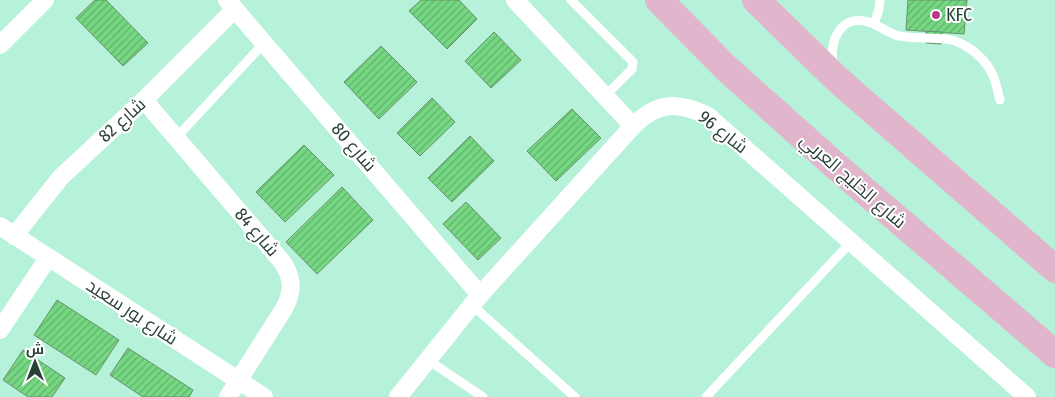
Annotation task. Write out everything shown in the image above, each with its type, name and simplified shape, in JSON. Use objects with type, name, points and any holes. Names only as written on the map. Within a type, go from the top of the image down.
[{"type":"main road","name":"شارع الخليج العربي","points":[[658,0],[726,68],[838,168],[1055,354]]},
{"type":"main road","points":[[756,0],[838,80],[1055,269]]},
{"type":"street","points":[[0,45],[45,0]]},
{"type":"street","points":[[515,0],[633,126]]},
{"type":"street","name":"شارع 80","points":[[231,5],[476,300]]},
{"type":"street","name":"شارع 82","points":[[7,231],[61,177],[144,100],[231,5]]},
{"type":"street","name":"شارع 84","points":[[144,100],[283,263],[290,276],[292,284],[285,307],[228,397]]},
{"type":"street","name":"شارع 96","points":[[398,397],[476,300],[644,115],[660,108],[687,108],[708,116],[1027,397]]},
{"type":"street","name":"شارع بور سعيد","points":[[7,231],[264,397]]},
{"type":"street","points":[[0,330],[48,258]]},
{"type":"lane","points":[[571,0],[633,62],[632,69],[605,96]]},
{"type":"lane","points":[[874,24],[880,0]]},
{"type":"lane","points":[[838,80],[832,59],[831,45],[837,32],[846,25],[855,21],[863,21],[900,36],[959,41],[987,65],[995,80],[1000,100]]},
{"type":"lane","points":[[176,138],[264,43]]},
{"type":"lane","points":[[1005,226],[1038,242]]},
{"type":"lane","points":[[706,397],[851,242]]},
{"type":"lane","points":[[476,300],[575,397]]},
{"type":"lane","points":[[428,360],[483,397]]},
{"type":"building","points":[[95,0],[106,0],[148,43],[123,66],[76,18]]},
{"type":"building","points":[[421,0],[459,0],[477,19],[447,49],[409,11]]},
{"type":"building","name":"KFC","points":[[908,0],[967,0],[964,34],[906,30]]},
{"type":"building","points":[[926,31],[942,32],[941,44],[926,43]]},
{"type":"building","points":[[494,32],[521,60],[491,88],[465,61]]},
{"type":"building","points":[[381,46],[417,82],[379,119],[344,82]]},
{"type":"building","points":[[432,98],[455,122],[420,156],[397,133]]},
{"type":"building","points":[[572,109],[601,138],[556,181],[527,151]]},
{"type":"building","points":[[470,136],[494,161],[452,202],[428,178]]},
{"type":"building","points":[[304,145],[334,175],[285,222],[256,192]]},
{"type":"building","points":[[342,187],[373,220],[317,274],[286,242]]},
{"type":"building","points":[[466,202],[501,238],[478,260],[443,224]]},
{"type":"building","points":[[57,300],[119,340],[96,375],[34,335]]},
{"type":"building","points":[[128,348],[193,390],[189,397],[143,397],[110,375]]},
{"type":"building","points":[[23,350],[65,378],[52,397],[28,397],[3,380]]},
{"type":"place","name":"KFC","points":[[936,15]]}]
